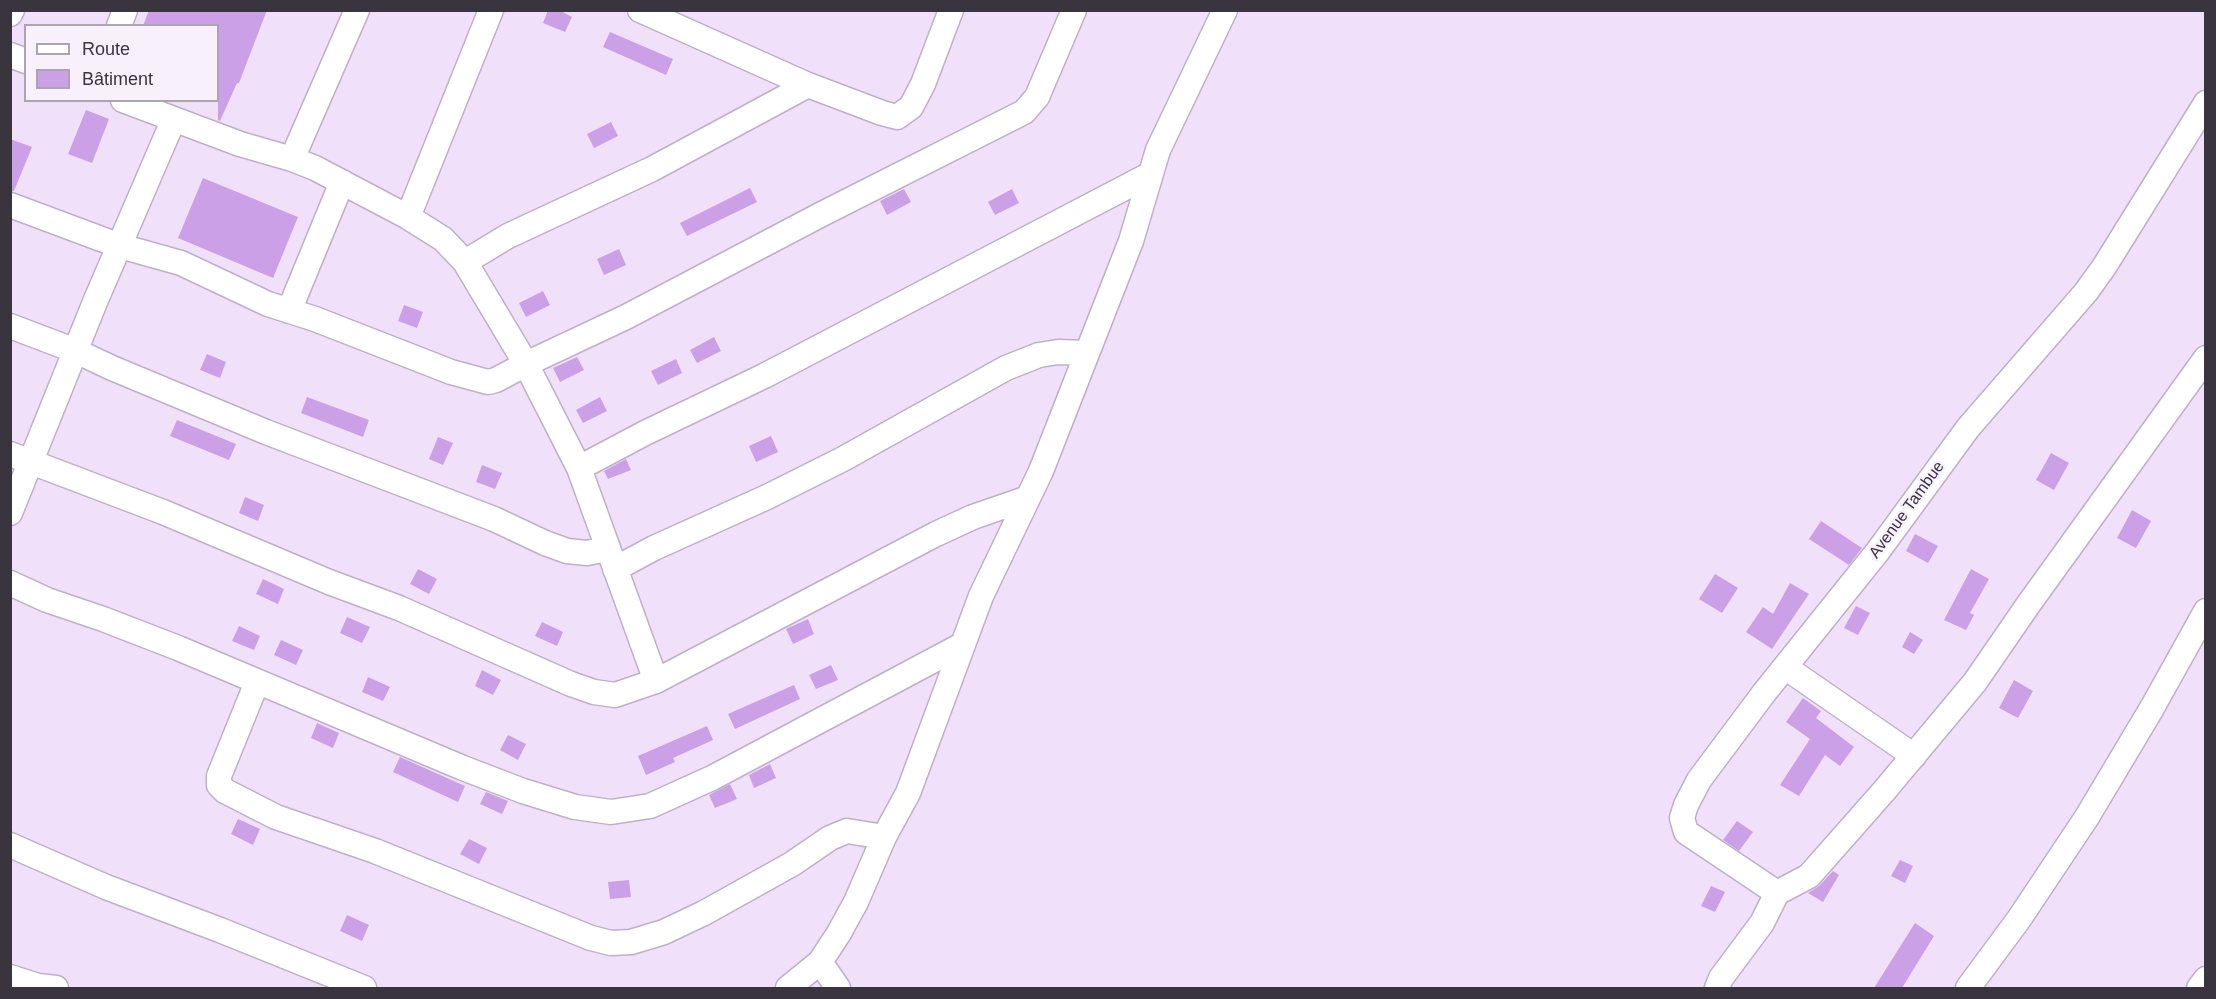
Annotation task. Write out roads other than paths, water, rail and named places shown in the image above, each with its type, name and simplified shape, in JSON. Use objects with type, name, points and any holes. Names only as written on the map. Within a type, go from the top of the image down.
[{"type":"street","points":[[292,159],[357,10]]},
{"type":"street","points":[[408,217],[491,10]]},
{"type":"street","points":[[640,10],[808,85],[897,117],[910,107],[923,84],[951,10]]},
{"type":"street","points":[[10,205],[120,246],[182,263],[268,304],[488,382],[626,317],[822,214],[1024,112],[1037,97],[1074,10]]},
{"type":"street","points":[[788,988],[820,962],[856,903],[884,837],[917,772],[981,596],[1028,498],[1131,241],[1151,174],[1167,131],[1225,10]]},
{"type":"street","points":[[465,262],[508,236],[652,169],[808,85]]},
{"type":"street","points":[[128,102],[173,121],[292,159],[342,182],[408,217],[443,239],[465,262],[526,364],[579,468],[656,681]]},
{"type":"street","name":"Avenue Tambue","points":[[1777,893],[1686,832],[1682,818],[1699,780],[1785,667],[1878,551],[1968,428],[2086,292],[2104,267],[2205,103]]},
{"type":"street","points":[[10,513],[20,458],[76,351],[173,121]]},
{"type":"street","points":[[579,468],[645,433],[774,371],[1151,174]]},
{"type":"street","points":[[289,311],[342,182]]},
{"type":"street","points":[[10,326],[76,351],[111,368],[266,432],[484,515],[545,543],[567,551],[611,559],[654,548],[768,497],[843,459],[1006,368],[1039,355],[1058,352],[1087,353]]},
{"type":"street","points":[[1717,988],[1721,978],[1762,923],[1777,893],[1809,876],[1976,682],[2028,605],[2205,358]]},
{"type":"street","points":[[20,458],[163,512],[329,582],[399,608],[571,684],[594,692],[615,695],[656,681],[936,534],[1028,498]]},
{"type":"street","points":[[10,583],[47,600],[103,619],[523,791],[575,807],[611,813],[650,806],[712,778],[962,645]]},
{"type":"street","points":[[1968,988],[2019,919],[2087,817],[2152,708],[2205,611]]},
{"type":"street","points":[[1785,667],[1914,756]]},
{"type":"street","points":[[256,682],[219,776],[219,785],[225,791],[276,817],[375,851],[591,938],[611,943],[631,942],[664,932],[704,913],[792,864],[830,838],[847,831],[884,837]]},
{"type":"street","points":[[10,845],[106,887],[229,933],[364,988]]},
{"type":"street","points":[[820,962],[838,988]]},
{"type":"street","points":[[10,977],[38,986],[56,988]]},
{"type":"street","points":[[2199,988],[2205,979]]}]
